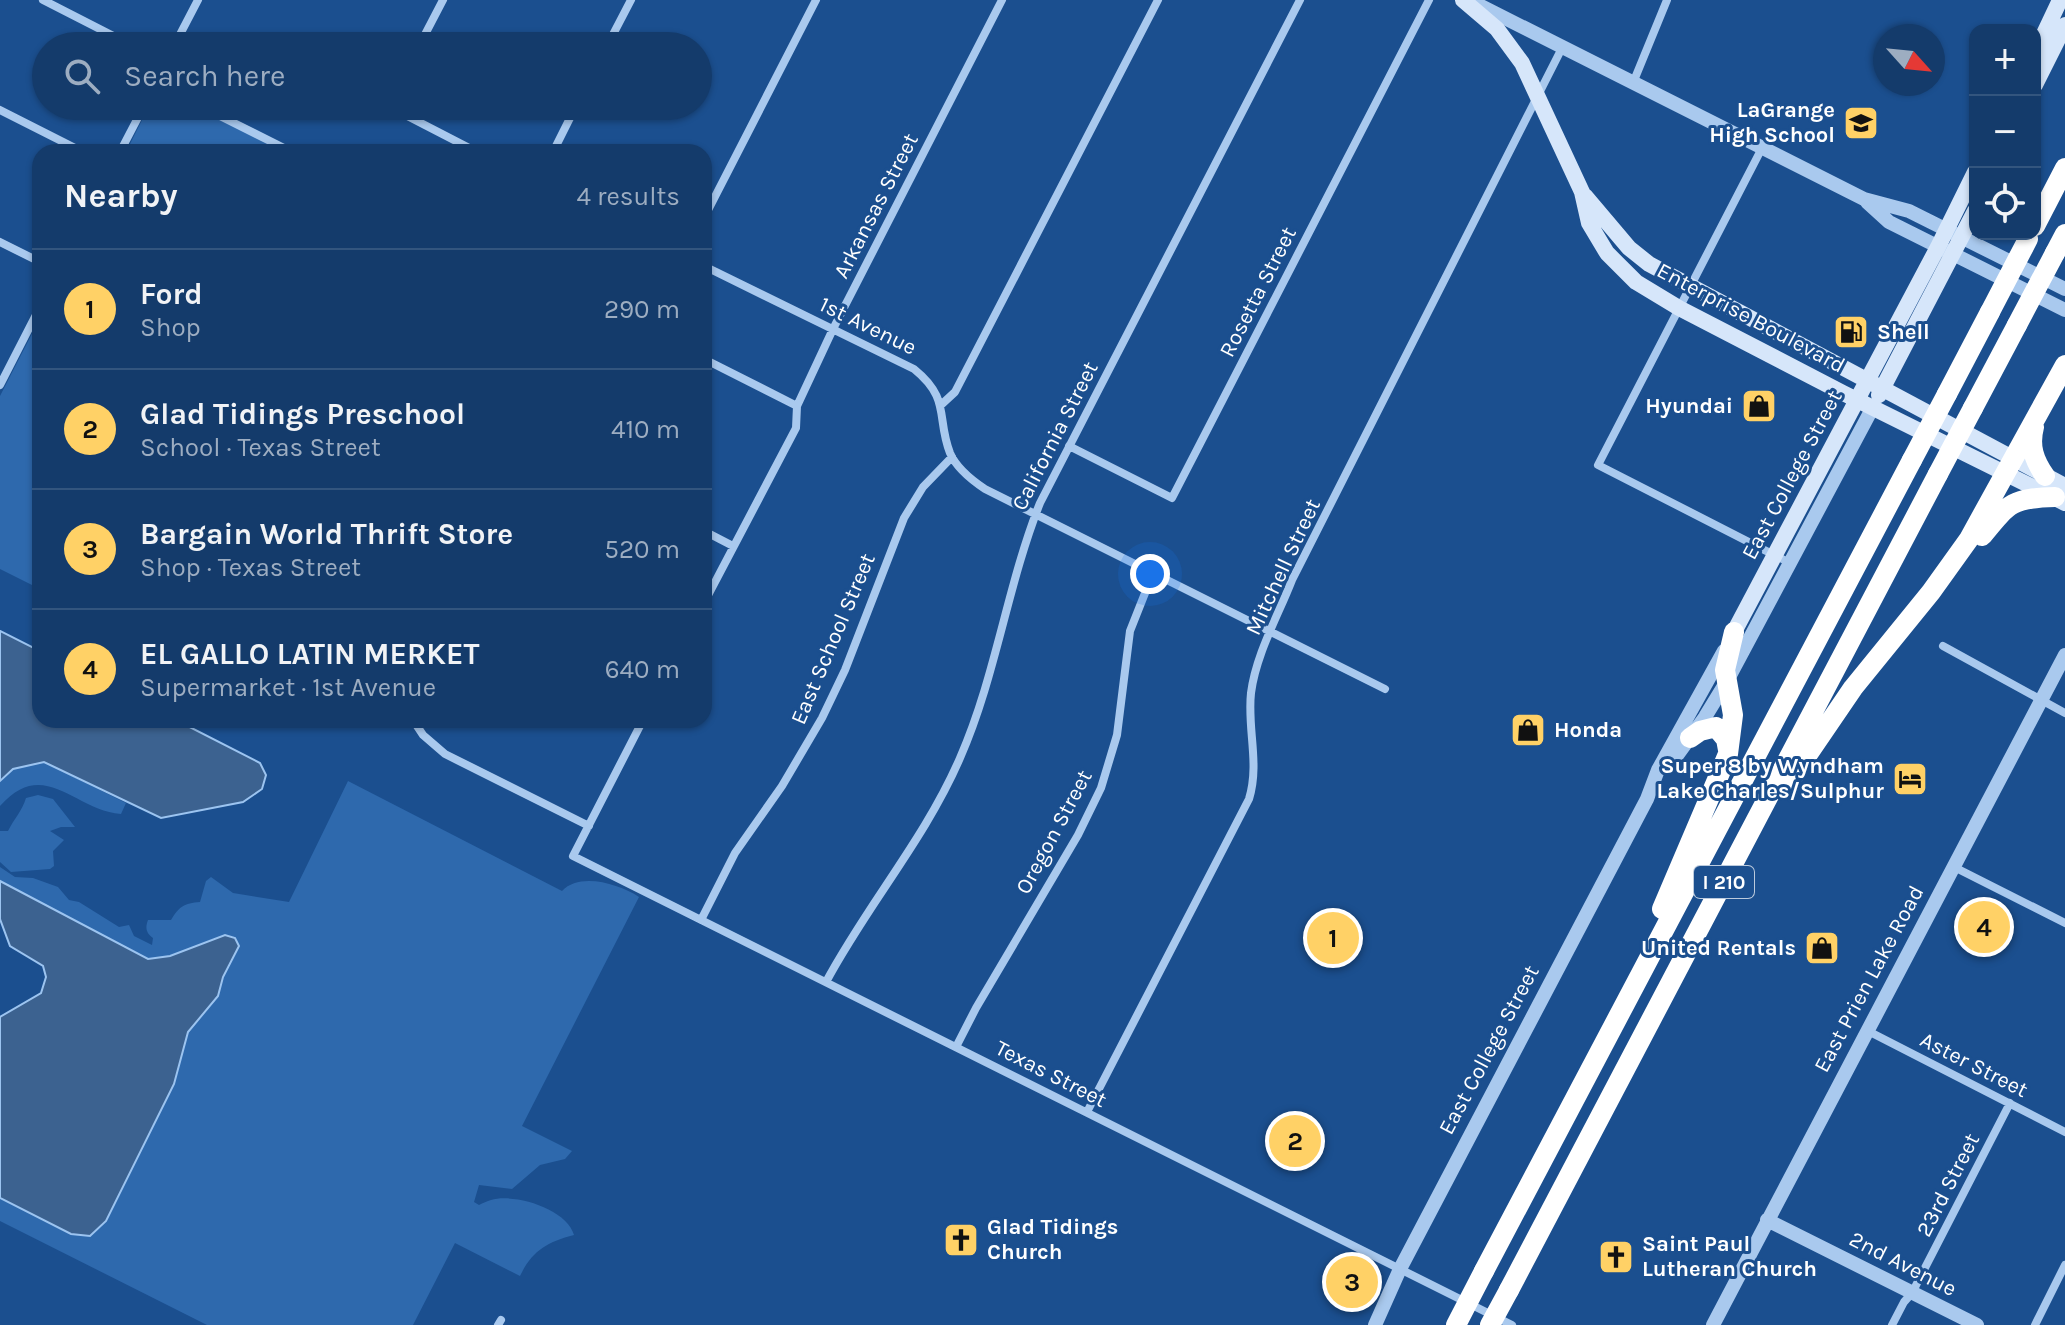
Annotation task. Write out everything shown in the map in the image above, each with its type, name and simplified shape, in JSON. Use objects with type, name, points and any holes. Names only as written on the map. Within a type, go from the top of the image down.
[{"type":"highway","name":"I 210","points":[[2041,214],[2065,168]]},
{"type":"highway","name":"I 210","points":[[1490,1325],[2065,234]]},
{"type":"highway","name":"I 210","points":[[1456,1325],[2027,240]]},
{"type":"highway","points":[[1931,592],[1969,539],[2065,365]]},
{"type":"highway","points":[[2038,413],[2032,446],[2037,464],[2045,476]]},
{"type":"highway","points":[[1722,886],[1823,729],[1883,648],[1931,592],[2009,505],[2028,498],[2062,495]]},
{"type":"highway","points":[[1580,1092],[1608,1018],[1671,890],[1728,754],[1733,715],[1725,670],[1734,632]]},
{"type":"highway","points":[[1690,738],[1700,731],[1716,727],[1726,739],[1728,754]]},
{"type":"main road","points":[[1463,0],[1490,9],[1522,63],[1582,192]]},
{"type":"main road","points":[[2041,40],[2060,0]]},
{"type":"main road","points":[[2041,73],[2065,25]]},
{"type":"main road","name":"East College Street","points":[[1945,251],[1946,229],[1969,184]]},
{"type":"main road","name":"Enterprise Boulevard","points":[[1582,192],[1629,248],[1649,264],[1875,384],[2062,495]]},
{"type":"main road","name":"Enterprise Boulevard","points":[[1582,192],[1589,223],[1607,253],[1636,282],[1679,308],[1857,400],[2010,466],[2045,476],[2062,495]]},
{"type":"main road","name":"East College Street","points":[[1734,632],[1857,400],[1875,384],[1945,251],[1962,237],[1969,223]]},
{"type":"main road","name":"East College Street","points":[[1873,407],[1875,384]]},
{"type":"street","points":[[43,0],[106,32]]},
{"type":"street","points":[[181,32],[198,0]]},
{"type":"street","points":[[426,32],[443,0]]},
{"type":"street","points":[[614,32],[631,0]]},
{"type":"street","points":[[712,202],[816,0]]},
{"type":"street","name":"Arkansas Street","points":[[712,587],[796,428],[797,406],[833,329],[1002,0]]},
{"type":"street","points":[[942,404],[955,392],[1158,0]]},
{"type":"street","name":"California Street","points":[[826,982],[865,913],[922,830],[959,761],[985,686],[1035,514],[1300,0]]},
{"type":"street","name":"Rosetta Street","points":[[1069,446],[1172,498],[1429,0]]},
{"type":"street","points":[[1469,0],[1864,199],[1909,211],[2065,289]]},
{"type":"street","points":[[1633,84],[1667,0]]},
{"type":"street","name":"Mitchell Street","points":[[1087,1112],[1249,799],[1255,768],[1252,691],[1271,632],[1299,567],[1562,48]]},
{"type":"street","points":[[0,110],[67,144]]},
{"type":"street","points":[[124,144],[137,120]]},
{"type":"street","points":[[228,120],[276,144]]},
{"type":"street","points":[[415,120],[462,144]]},
{"type":"street","points":[[557,144],[569,120]]},
{"type":"street","points":[[1762,148],[1598,465],[1790,563]]},
{"type":"street","points":[[1864,199],[1889,222],[2065,310]]},
{"type":"street","points":[[0,242],[32,258]]},
{"type":"street","name":"1st Avenue","points":[[712,270],[914,369],[930,384],[942,404],[952,457]]},
{"type":"street","points":[[1,378],[32,322]]},
{"type":"street","points":[[712,363],[797,406]]},
{"type":"street","name":"East College Street","points":[[1647,799],[1727,681],[1873,407]]},
{"type":"street","points":[[952,457],[985,489],[1385,689]]},
{"type":"street","name":"East School Street","points":[[701,920],[735,853],[782,786],[822,718],[854,647],[904,518],[923,487],[952,457]]},
{"type":"street","points":[[712,535],[733,546]]},
{"type":"street","name":"Oregon Street","points":[[956,1047],[1078,835],[1101,788],[1117,735],[1130,631],[1153,573]]},
{"type":"street","name":"East College Street","points":[[1375,1325],[1400,1269],[1647,799],[1658,770],[1734,632]]},
{"type":"street","points":[[1943,646],[2065,713]]},
{"type":"street","name":"East Prien Lake Road","points":[[1713,1325],[2065,655]]},
{"type":"street","points":[[418,728],[445,754],[589,826],[639,728]]},
{"type":"street","name":"Texas Street","points":[[589,826],[573,856],[1512,1325]]},
{"type":"street","points":[[1954,867],[2065,923]]},
{"type":"street","name":"Aster Street","points":[[1866,1030],[2065,1132]]},
{"type":"street","name":"23rd Street","points":[[1892,1325],[1912,1293],[2010,1103]]},
{"type":"street","name":"2nd Avenue","points":[[1767,1220],[1977,1325]]},
{"type":"street","points":[[2035,1325],[2065,1265]]},
{"type":"shaded area","points":[[142,120],[221,120],[268,144],[130,144]]},
{"type":"shaded area","points":[[32,334],[32,585],[0,569],[0,396]]},
{"type":"shaded area","points":[[0,631],[32,647],[32,728],[192,728],[260,763],[266,775],[262,789],[243,802],[161,818],[44,762],[13,769],[0,781]]},
{"type":"shaded area","points":[[44,762],[126,803],[121,814],[45,786],[31,786],[16,792],[0,806],[0,781],[13,769]]},
{"type":"shaded area","points":[[348,781],[562,891],[570,885],[589,881],[611,884],[639,897],[522,1126],[572,1151],[565,1159],[540,1165],[512,1189],[479,1185],[474,1202],[479,1205],[501,1198],[539,1205],[561,1218],[574,1235],[541,1249],[520,1276],[455,1243],[413,1325],[207,1325],[0,1221],[0,1198],[71,1234],[174,1084],[188,1032],[218,996],[223,977],[224,935],[170,956],[148,959],[0,881],[0,867],[15,877],[33,878],[58,887],[69,900],[79,902],[119,927],[129,925],[134,936],[152,945],[153,938],[147,930],[148,920],[171,920],[182,906],[200,902],[206,881],[211,877],[233,893],[289,902]]},
{"type":"shaded area","points":[[38,795],[53,799],[75,827],[50,831],[64,840],[53,851],[54,866],[50,869],[11,872],[0,862],[0,831],[8,831],[26,798]]},
{"type":"shaded area","points":[[0,881],[148,959],[170,956],[225,935],[235,938],[239,946],[223,977],[218,996],[188,1032],[174,1084],[106,1221],[90,1236],[71,1234],[0,1198],[0,1017],[41,993],[46,977],[43,966],[10,946],[0,919]]},
{"type":"place","name":"LaGrange High School","points":[[1861,123]]},
{"type":"place","name":"Shell","points":[[1851,332]]},
{"type":"place","name":"Hyundai","points":[[1759,406]]},
{"type":"place","name":"Honda","points":[[1528,730]]},
{"type":"place","name":"Super 8 by Wyndham Lake Charles/Sulphur","points":[[1910,779]]},
{"type":"place","name":"EL GALLO LATIN MERKET","points":[[1984,927]]},
{"type":"place","name":"Ford","points":[[1333,938]]},
{"type":"place","name":"United Rentals","points":[[1822,948]]},
{"type":"place","name":"Glad Tidings Preschool","points":[[1295,1141]]},
{"type":"place","name":"Glad Tidings Church","points":[[961,1240]]},
{"type":"place","name":"Saint Paul Lutheran Church","points":[[1616,1257]]},
{"type":"place","name":"Bargain World Thrift Store","points":[[1352,1282]]}]
